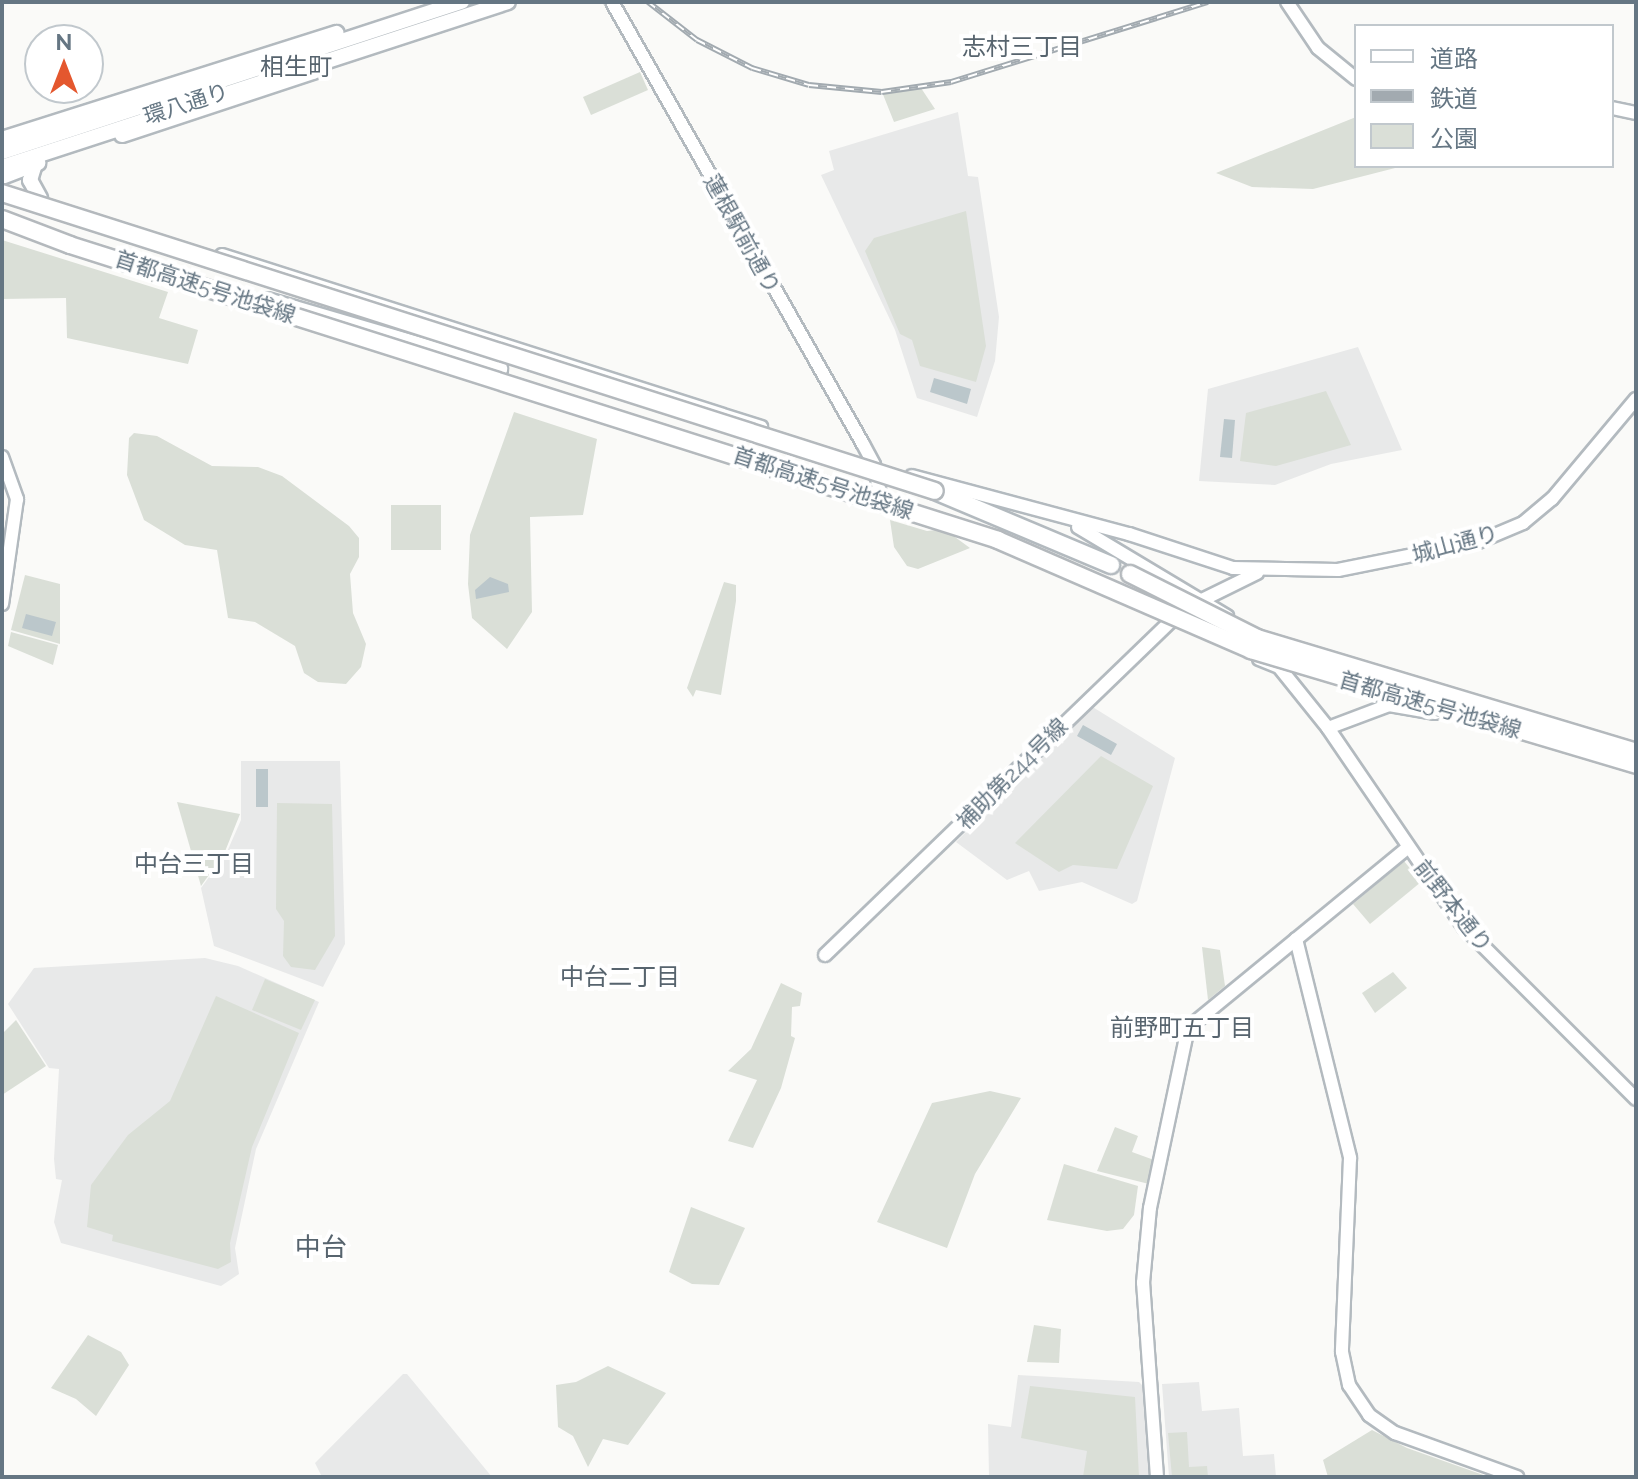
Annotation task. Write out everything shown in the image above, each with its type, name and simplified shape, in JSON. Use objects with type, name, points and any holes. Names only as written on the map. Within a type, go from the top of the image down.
[{"type":"highway","name":"首都高速5号池袋線","points":[[2,193],[921,486],[1111,565]]},
{"type":"highway","name":"首都高速5号池袋線","points":[[2,221],[973,531],[1251,650],[1636,765]]},
{"type":"highway","points":[[247,263],[300,296],[388,331],[897,497],[973,531]]},
{"type":"highway","points":[[230,293],[388,331],[830,463],[921,486]]},
{"type":"highway","name":"首都高速5号池袋線","points":[[1130,574],[1257,638],[1636,752]]},
{"type":"main road","name":"環八通り","points":[[2,167],[276,74],[462,2]]},
{"type":"main road","name":"環八通り","points":[[2,152],[294,55],[366,40],[508,2]]},
{"type":"main road","points":[[2,139],[296,43],[352,30],[366,40],[281,84],[2,177]]},
{"type":"main road","points":[[35,164],[30,180],[40,198]]},
{"type":"street","name":"蓮根駅前通り","points":[[612,2],[874,465],[882,503]]},
{"type":"street","points":[[1287,2],[1318,48],[1354,77]]},
{"type":"street","points":[[1614,108],[1636,113]]},
{"type":"street","points":[[2,185],[874,465],[1069,521],[1129,534],[1233,568],[1266,571]]},
{"type":"street","points":[[2,221],[882,503],[1279,667]]},
{"type":"street","name":"城山通り","points":[[1266,571],[1355,568],[1501,534],[1543,509],[1636,399]]},
{"type":"street","points":[[2,457],[17,499],[2,604]]},
{"type":"street","name":"前野本通り","points":[[1069,521],[1202,599],[1255,636],[1328,728],[1407,848],[1472,937],[1636,1099]]},
{"type":"street","name":"補助第244号線","points":[[825,955],[1166,621],[1244,576],[1266,571]]},
{"type":"street","points":[[1328,728],[1371,709],[1410,706],[1636,772]]},
{"type":"street","points":[[1157,1477],[1143,1283],[1150,1208],[1188,1028],[1407,848]]},
{"type":"street","points":[[1296,939],[1350,1158],[1342,1352],[1349,1385],[1369,1415],[1395,1433],[1517,1477]]},
{"type":"shaded area","points":[[958,112],[968,176],[978,177],[999,317],[995,361],[977,417],[917,398],[895,330],[821,175],[834,170],[829,151]]},
{"type":"shaded area","points":[[1358,347],[1402,450],[1331,464],[1275,485],[1199,481],[1208,389]]},
{"type":"shaded area","points":[[934,378],[971,389],[967,404],[930,392]]},
{"type":"shaded area","points":[[1224,419],[1235,420],[1232,458],[1220,457]]},
{"type":"shaded area","points":[[490,577],[508,584],[509,592],[476,599],[475,590]]},
{"type":"shaded area","points":[[26,614],[56,622],[52,636],[22,628]]},
{"type":"shaded area","points":[[1091,706],[1175,758],[1137,901],[1132,904],[1082,882],[1039,891],[1029,871],[1007,880],[956,842]]},
{"type":"shaded area","points":[[1083,725],[1117,744],[1111,755],[1077,736]]},
{"type":"shaded area","points":[[241,761],[340,761],[345,944],[323,987],[214,946],[201,888],[226,854],[241,820]]},
{"type":"shaded area","points":[[256,769],[268,769],[268,807],[256,807]]},
{"type":"shaded area","points":[[205,958],[238,966],[319,1002],[256,1149],[235,1248],[239,1274],[221,1286],[61,1243],[54,1222],[62,1180],[56,1179],[54,1159],[59,1069],[49,1068],[8,1004],[34,968]]},
{"type":"shaded area","points":[[403,1374],[407,1374],[492,1477],[322,1477],[315,1463]]},
{"type":"shaded area","points":[[1018,1375],[1139,1382],[1144,1387],[1150,1477],[989,1477],[988,1424],[1011,1427]]},
{"type":"shaded area","points":[[1199,1382],[1202,1411],[1239,1408],[1243,1456],[1274,1454],[1276,1477],[1169,1477],[1162,1384]]},
{"type":"green space","points":[[640,72],[648,90],[591,115],[583,97]]},
{"type":"green space","points":[[921,88],[935,109],[894,122],[882,92]]},
{"type":"green space","points":[[1354,118],[1354,168],[1395,168],[1313,189],[1252,187],[1216,173]]},
{"type":"green space","points":[[966,211],[986,346],[976,382],[920,366],[912,340],[900,334],[865,251],[874,238]]},
{"type":"green space","points":[[2,240],[168,292],[159,318],[198,330],[188,364],[67,338],[66,298],[2,299]]},
{"type":"green space","points":[[1326,391],[1351,445],[1276,466],[1240,461],[1246,413]]},
{"type":"green space","points":[[514,412],[597,439],[583,515],[530,517],[532,612],[507,649],[472,618],[468,584],[470,535]]},
{"type":"green space","points":[[134,433],[157,436],[212,466],[258,467],[282,476],[349,526],[359,538],[359,557],[350,574],[353,613],[366,644],[361,667],[346,684],[318,682],[304,673],[295,646],[255,622],[228,618],[217,550],[185,545],[144,520],[127,475],[129,438]]},
{"type":"green space","points":[[391,505],[441,505],[441,550],[391,550]]},
{"type":"green space","points":[[890,520],[927,531],[944,529],[970,548],[918,569],[907,566],[894,547]]},
{"type":"green space","points":[[25,575],[60,584],[60,644],[11,630]]},
{"type":"green space","points":[[724,582],[736,585],[736,601],[721,695],[696,690],[693,697],[687,688]]},
{"type":"green space","points":[[11,632],[58,645],[53,665],[8,646]]},
{"type":"green space","points":[[1101,756],[1153,786],[1117,869],[1073,865],[1059,872],[1015,843]]},
{"type":"green space","points":[[177,802],[240,814],[224,854],[201,886]]},
{"type":"green space","points":[[277,803],[332,804],[335,936],[315,970],[291,967],[283,956],[284,921],[276,909]]},
{"type":"green space","points":[[1404,861],[1421,882],[1370,924],[1353,904]]},
{"type":"green space","points":[[1202,947],[1220,950],[1225,986],[1208,1000]]},
{"type":"green space","points":[[1393,972],[1407,988],[1375,1013],[1362,993]]},
{"type":"green space","points":[[265,979],[315,1000],[301,1030],[252,1010]]},
{"type":"green space","points":[[781,983],[802,993],[800,1006],[792,1007],[791,1036],[795,1038],[781,1088],[753,1148],[728,1141],[757,1080],[728,1071],[751,1049]]},
{"type":"green space","points":[[216,996],[299,1033],[252,1147],[230,1243],[231,1262],[218,1269],[112,1241],[113,1235],[87,1227],[91,1185],[128,1135],[170,1101]]},
{"type":"green space","points":[[16,1020],[46,1066],[2,1095],[2,1034]]},
{"type":"green space","points":[[990,1091],[1021,1098],[975,1174],[947,1248],[877,1222],[932,1103]]},
{"type":"green space","points":[[1115,1127],[1138,1136],[1132,1152],[1154,1160],[1149,1184],[1097,1171]]},
{"type":"green space","points":[[1064,1164],[1138,1186],[1134,1215],[1123,1229],[1107,1231],[1047,1220]]},
{"type":"green space","points":[[691,1207],[745,1228],[719,1285],[692,1284],[669,1272]]},
{"type":"green space","points":[[1034,1325],[1061,1329],[1059,1363],[1027,1362]]},
{"type":"green space","points":[[88,1335],[121,1352],[129,1365],[96,1416],[76,1399],[51,1388]]},
{"type":"green space","points":[[608,1366],[666,1393],[628,1445],[603,1439],[588,1467],[573,1436],[558,1427],[556,1385],[576,1382]]},
{"type":"green space","points":[[1030,1386],[1135,1397],[1139,1477],[1083,1477],[1087,1451],[1021,1438]]},
{"type":"green space","points":[[1372,1430],[1407,1448],[1489,1477],[1328,1477],[1323,1460]]},
{"type":"green space","points":[[1187,1432],[1189,1467],[1207,1466],[1208,1477],[1172,1477],[1168,1433]]},
{"type":"railway","points":[[648,2],[697,40],[752,68],[809,85],[882,92],[951,82],[1208,2]]},
{"type":"district","name":"志村三丁目","points":[[1022,47]]},
{"type":"district","name":"相生町","points":[[296,67]]},
{"type":"district","name":"中台三丁目","points":[[194,864]]},
{"type":"district","name":"中台二丁目","points":[[620,977]]},
{"type":"district","name":"前野町五丁目","points":[[1182,1028]]},
{"type":"district","name":"中台","points":[[321,1248]]}]
